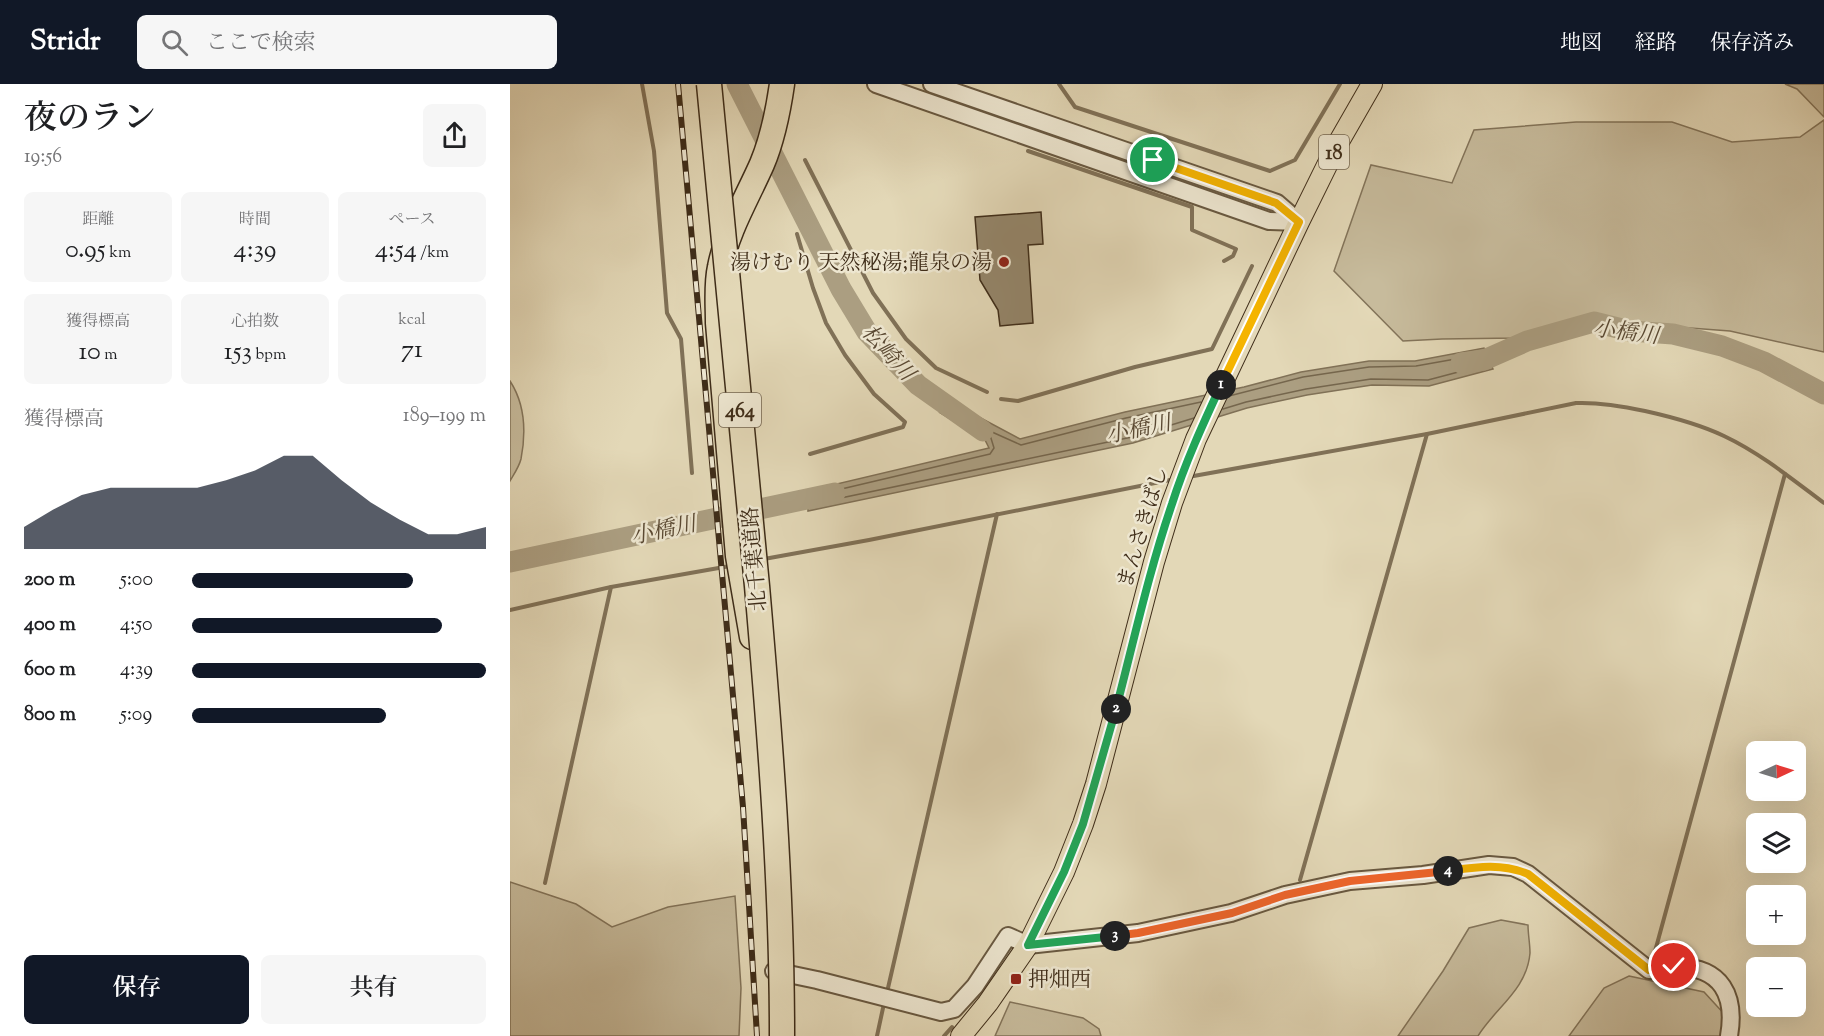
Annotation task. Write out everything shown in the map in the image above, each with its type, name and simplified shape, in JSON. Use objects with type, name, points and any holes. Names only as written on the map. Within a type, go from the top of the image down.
[{"type":"highway","name":"北千葉道路","points":[[709,84],[770,736],[778,860],[782,1036]]},
{"type":"highway","points":[[770,736],[738,556],[717,298],[720,266],[734,224],[762,164],[775,127],[782,84]]},
{"type":"main road","name":"18","points":[[1299,222],[1337,145],[1372,84]]},
{"type":"main road","name":"まんさきばし","points":[[1028,945],[1064,872],[1083,824],[1172,503],[1196,439],[1299,222]]},
{"type":"main road","name":"18","points":[[961,1036],[988,1003],[1028,945]]},
{"type":"street","points":[[876,84],[1269,221],[1299,222]]},
{"type":"street","points":[[932,84],[1276,203],[1299,222]]},
{"type":"street","points":[[771,971],[817,980],[941,1012],[954,1009],[975,986],[1008,936],[1028,945],[1138,933],[1232,913],[1285,895],[1350,881],[1423,875],[1489,865],[1513,867],[1528,874],[1649,970],[1674,966],[1686,967],[1712,977],[1723,987],[1729,998],[1731,1011],[1729,1036]]},
{"type":"shaded area","points":[[1785,84],[1824,84],[1824,117],[1797,89]]},
{"type":"shaded area","points":[[1824,120],[1824,352],[1730,331],[1610,322],[1516,338],[1403,341],[1334,271],[1371,165],[1452,183],[1474,130],[1576,122],[1672,122],[1732,142],[1800,137]]},
{"type":"shaded area","points":[[510,381],[519,399],[524,439],[518,468],[510,481]]},
{"type":"shaded area","points":[[510,882],[576,904],[612,927],[668,907],[735,896],[741,988],[739,1036],[510,1036]]},
{"type":"shaded area","points":[[1501,920],[1528,925],[1530,953],[1528,966],[1517,988],[1478,1036],[1398,1036],[1443,971],[1469,928]]},
{"type":"shaded area","points":[[1629,976],[1704,992],[1738,1029],[1737,1036],[1569,1036],[1604,988]]},
{"type":"shaded area","points":[[1010,1002],[1083,1018],[1099,1029],[1101,1036],[995,1036]]},
{"type":"water","points":[[1484,348],[1493,369],[1429,386],[1372,385],[1307,395],[1247,408],[1133,443],[808,511],[807,491],[989,448],[985,440],[939,412],[977,416],[1020,439],[1125,412],[1244,387],[1301,372],[1369,361],[1415,361]]},
{"type":"building","name":"湯けむり 天然秘湯;龍泉の湯","points":[[1041,212],[1043,244],[1028,245],[1033,323],[1000,326],[998,310],[980,280],[975,217]]},
{"type":"waterway","points":[[642,84],[654,151],[667,313],[681,339],[692,473]]},
{"type":"waterway","name":"松崎川","points":[[737,84],[841,289],[867,332],[918,385],[983,431]]},
{"type":"waterway","points":[[1059,84],[1075,107],[1270,171],[1295,160],[1340,84]]},
{"type":"waterway","points":[[1028,151],[1192,207],[1192,230],[1236,249],[1233,256],[1224,261]]},
{"type":"waterway","points":[[805,160],[873,293],[906,339],[936,368],[987,392]]},
{"type":"waterway","points":[[797,234],[826,323],[845,355],[874,394],[905,422],[903,427],[810,454]]},
{"type":"waterway","points":[[1001,399],[1018,401],[1135,367],[1212,349],[1252,266]]},
{"type":"waterway","name":"小橋川","points":[[1461,363],[1484,360],[1527,341],[1594,322],[1630,331],[1673,334],[1722,346],[1764,362],[1824,394]]},
{"type":"waterway","points":[[1188,477],[1427,434],[1576,403],[1594,403],[1655,413],[1715,432],[1763,458],[1824,503]]},
{"type":"waterway","points":[[1300,880],[1427,434]]},
{"type":"waterway","points":[[1654,955],[1785,474]]},
{"type":"waterway","points":[[764,559],[1175,479]]},
{"type":"waterway","name":"小橋川","points":[[510,562],[835,493]]},
{"type":"waterway","points":[[888,988],[997,514]]},
{"type":"waterway","points":[[510,610],[611,587],[730,566]]},
{"type":"waterway","points":[[545,883],[611,587]]},
{"type":"waterway","points":[[877,1036],[883,1008]]},
{"type":"waterway","points":[[944,1036],[952,1027]]},
{"type":"railway","points":[[678,84],[743,807],[757,1036]]},
{"type":"place","name":"湯けむり 天然秘湯;龍泉の湯","points":[[1004,262]]},
{"type":"place","name":"押畑西","points":[[1016,979]]},
{"type":"route","points":[[1153,160],[1276,203],[1299,222],[1196,439],[1172,503],[1154,562],[1096,784],[1083,824],[1064,872],[1028,945],[1138,933],[1232,913],[1285,895],[1350,881],[1423,875],[1489,865],[1513,867],[1528,874],[1649,970],[1674,966]]}]
